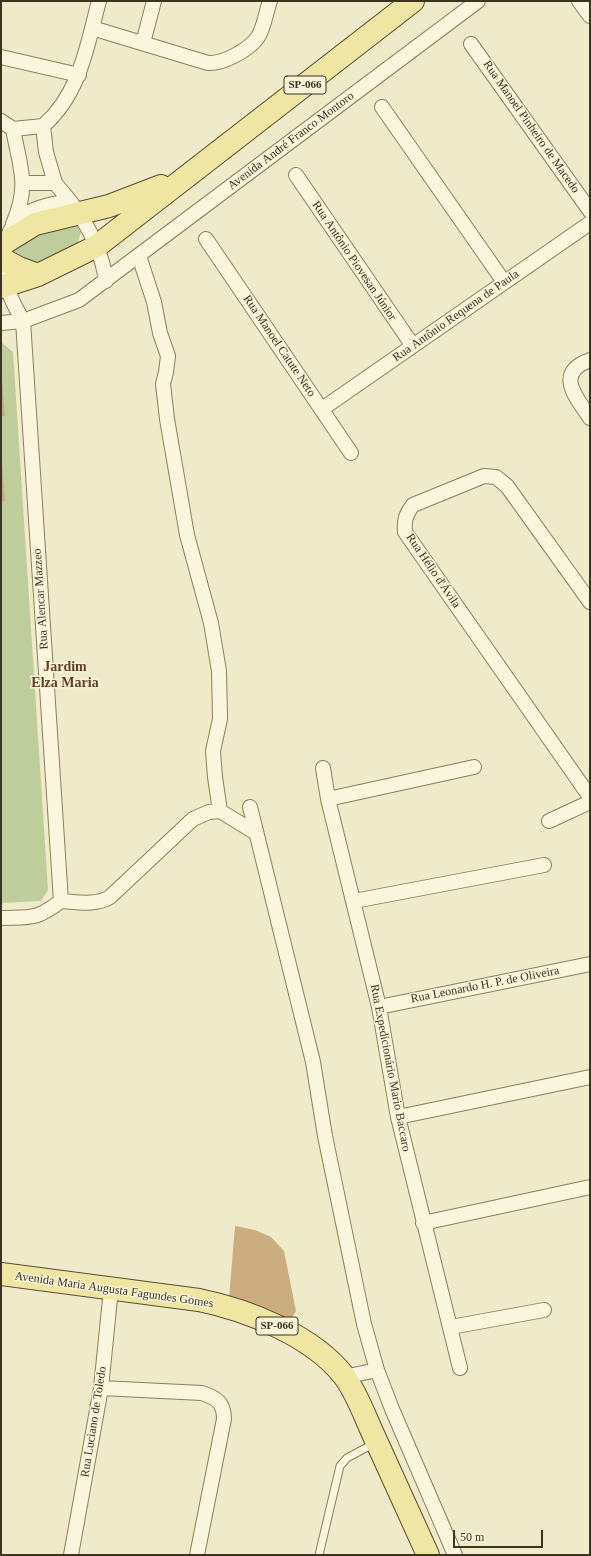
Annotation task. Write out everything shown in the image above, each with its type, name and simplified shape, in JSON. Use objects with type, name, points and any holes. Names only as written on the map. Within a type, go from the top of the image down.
[{"type":"main road","name":"SP-066","points":[[4,287],[38,275],[97,246],[413,1]]},
{"type":"main road","name":"SP-066","points":[[6,243],[35,224],[75,207],[109,206],[140,196],[196,168]]},
{"type":"main road","points":[[6,243],[19,268],[38,275]]},
{"type":"main road","name":"Avenida Maria Augusta Fagundes Gomes","points":[[1,1274],[199,1300],[223,1305],[251,1314],[279,1327],[303,1341],[326,1359],[344,1377],[377,1442],[428,1555]]},
{"type":"street","points":[[1,121],[13,129],[44,126],[64,105],[79,75],[99,1]]},
{"type":"street","points":[[143,43],[154,1]]},
{"type":"street","points":[[92,28],[208,63],[216,64],[225,61],[251,44],[258,37],[270,1]]},
{"type":"street","name":"Avenida André Franco Montoro","points":[[1,323],[23,321],[79,300],[478,1]]},
{"type":"street","points":[[579,1],[590,16]]},
{"type":"street","name":"Rua Manoel Pinheiro de Macedo","points":[[471,44],[590,211]]},
{"type":"street","points":[[1,57],[79,75]]},
{"type":"street","points":[[382,107],[504,282]]},
{"type":"street","points":[[44,126],[46,152],[55,183],[75,207],[93,235],[104,269],[106,281]]},
{"type":"street","points":[[13,129],[24,183],[18,211],[6,243],[4,287],[23,321]]},
{"type":"street","name":"Rua Antônio Piovesan Júnior","points":[[296,175],[413,346]]},
{"type":"street","points":[[24,183],[55,183]]},
{"type":"street","name":"Rua Antônio Requena de Paula","points":[[322,409],[590,223]]},
{"type":"street","name":"Rua Manoel Catute Neto","points":[[206,239],[351,453]]},
{"type":"street","points":[[139,256],[154,302],[160,333],[168,356],[163,384],[167,419],[187,535],[210,622],[219,671],[220,719],[213,751],[220,812]]},
{"type":"street","name":"Rua Alencar Mazzeo","points":[[23,321],[61,901]]},
{"type":"street","points":[[590,360],[575,368],[570,378],[571,388],[590,418]]},
{"type":"street","name":"Rua Hélio d'Ávila","points":[[590,602],[507,486],[496,477],[484,476],[413,505],[406,514],[404,523],[405,532],[590,797]]},
{"type":"street","points":[[328,799],[474,767]]},
{"type":"street","name":"Rua Expedicionário Mario Baccaro","points":[[323,768],[328,799],[379,1007],[398,1117],[460,1368]]},
{"type":"street","points":[[549,821],[590,802]]},
{"type":"street","points":[[250,807],[313,1062],[325,1136],[364,1324],[377,1370],[392,1409],[455,1555]]},
{"type":"street","points":[[1,918],[35,917],[44,914],[61,901],[94,903],[104,901],[193,819],[209,812],[220,812],[256,833]]},
{"type":"street","points":[[354,901],[544,865]]},
{"type":"street","name":"Rua Leonardo H. P. de Oliveira","points":[[379,1007],[590,964]]},
{"type":"street","points":[[398,1117],[590,1076]]},
{"type":"street","points":[[423,1223],[590,1187]]},
{"type":"street","name":"Rua Luciano de Toledo","points":[[71,1555],[101,1388],[111,1289]]},
{"type":"street","points":[[451,1328],[544,1310]]},
{"type":"street","points":[[344,1377],[377,1370]]},
{"type":"street","points":[[101,1388],[202,1393],[212,1396],[220,1402],[224,1410],[224,1419],[198,1555]]},
{"type":"lane","points":[[320,1555],[340,1466],[347,1458],[377,1442]]},
{"type":"green space","points":[[75,222],[81,232],[77,245],[34,265],[13,254],[15,246],[22,239]]},
{"type":"green space","points":[[1,342],[13,352],[48,890],[41,901],[1,903]]},
{"type":"building","points":[[1,366],[5,416],[1,416]]},
{"type":"building","points":[[1,448],[5,501],[1,501]]},
{"type":"building","points":[[235,1226],[255,1230],[271,1237],[284,1251],[296,1311],[291,1319],[282,1319],[229,1299]]},
{"type":"district","name":"Jardim Elza Maria","points":[[65,676]]}]
